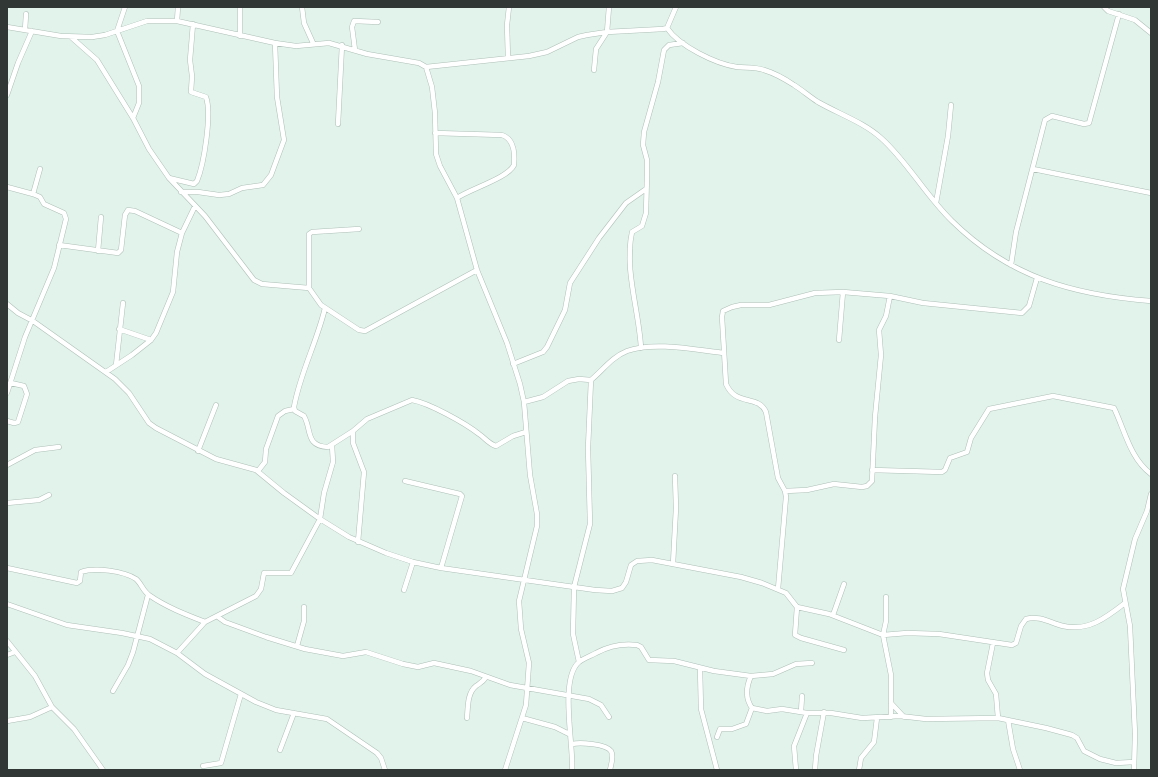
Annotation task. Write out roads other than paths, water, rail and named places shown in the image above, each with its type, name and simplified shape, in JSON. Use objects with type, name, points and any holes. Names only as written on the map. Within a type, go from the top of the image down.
[{"type":"street","points":[[125,7],[117,31],[139,86],[139,102],[133,118]]},
{"type":"street","points":[[177,21],[178,7]]},
{"type":"street","points":[[240,7],[240,36]]},
{"type":"street","points":[[302,7],[304,24],[313,43]]},
{"type":"street","points":[[508,58],[506,25],[509,7]]},
{"type":"street","points":[[594,70],[596,49],[607,32],[609,7]]},
{"type":"street","points":[[667,28],[676,7]]},
{"type":"street","points":[[1104,7],[1108,11],[1135,20],[1151,34]]},
{"type":"street","points":[[25,30],[26,14]]},
{"type":"street","points":[[1011,264],[1016,232],[1033,169],[1043,123],[1047,117],[1052,116],[1084,124],[1089,123],[1119,14]]},
{"type":"street","points":[[7,27],[71,36],[92,37],[117,31],[147,21],[177,21],[240,36],[296,46],[329,42],[355,50],[414,62],[426,67],[547,52],[578,37],[607,32],[636,32],[667,28]]},
{"type":"street","points":[[355,50],[352,27],[354,21],[378,22]]},
{"type":"street","points":[[169,178],[194,184],[197,181],[208,127],[209,111],[206,97],[191,92],[192,76],[190,60],[193,24]]},
{"type":"street","points":[[667,28],[683,43],[713,60],[737,67],[764,70],[776,75],[819,102],[859,122],[881,138],[892,149],[951,220],[987,251],[1037,278],[1101,296],[1151,301]]},
{"type":"street","points":[[7,95],[18,63],[32,31]]},
{"type":"street","points":[[71,36],[96,60],[133,118],[149,149],[169,178],[205,216],[254,280],[262,284],[309,288]]},
{"type":"street","points":[[181,192],[198,192],[219,195],[229,194],[242,188],[264,185],[271,176],[284,140],[275,77],[275,43]]},
{"type":"street","points":[[641,348],[640,329],[633,300],[631,246],[632,232],[641,227],[644,221],[647,160],[643,145],[644,132],[658,82],[664,50],[670,46],[683,43]]},
{"type":"street","points":[[338,124],[342,45]]},
{"type":"street","points":[[426,67],[432,88],[438,160],[457,198],[477,270],[500,327],[524,402],[530,475],[537,514],[537,526],[519,601],[522,629],[529,663],[526,705],[505,770]]},
{"type":"street","points":[[936,203],[948,136],[951,105]]},
{"type":"street","points":[[435,133],[502,135],[508,138],[513,147],[514,165],[507,173],[468,191],[457,198]]},
{"type":"street","points":[[33,194],[40,169]]},
{"type":"street","points":[[1033,169],[1151,193]]},
{"type":"street","points":[[7,187],[33,194],[40,198],[44,204],[64,213],[66,217],[54,268],[25,337],[7,393]]},
{"type":"street","points":[[513,364],[543,352],[547,348],[561,322],[570,283],[599,238],[626,203],[646,189]]},
{"type":"street","points":[[106,372],[132,355],[151,340],[156,333],[173,292],[177,252],[182,232],[195,206]]},
{"type":"street","points":[[59,245],[112,253],[120,252],[125,214],[128,210],[135,211],[182,232]]},
{"type":"street","points":[[98,250],[101,217]]},
{"type":"street","points":[[359,229],[312,232],[309,234],[309,288],[325,308],[359,330],[366,330],[477,270]]},
{"type":"street","points":[[778,589],[785,512],[785,491],[778,478],[766,412],[761,404],[736,397],[731,393],[726,384],[723,353],[722,313],[726,309],[741,305],[780,303],[815,294],[843,292],[890,296],[923,303],[1022,312],[1030,306],[1037,278]]},
{"type":"street","points":[[839,340],[843,292]]},
{"type":"street","points":[[785,491],[807,490],[834,484],[866,486],[872,481],[875,417],[881,355],[879,330],[886,316],[890,296]]},
{"type":"street","points":[[116,365],[123,303]]},
{"type":"street","points":[[7,304],[106,372],[129,393],[149,423],[198,451],[216,459],[258,471],[284,493],[320,519],[358,542],[413,562],[441,568],[595,590],[617,590],[625,585],[631,565],[637,561],[652,560],[741,577],[778,589],[786,593],[797,606],[833,615],[883,635],[907,633],[939,634],[993,643],[1014,644],[1021,626],[1026,619],[1039,619],[1067,627],[1089,625],[1099,622],[1125,603]]},
{"type":"street","points":[[294,409],[310,351],[321,326],[325,308]]},
{"type":"street","points":[[119,329],[151,340]]},
{"type":"street","points":[[579,662],[573,634],[574,587],[587,539],[591,513],[588,448],[591,380],[611,361],[627,351],[641,348],[669,348],[723,353]]},
{"type":"street","points":[[524,402],[543,397],[568,381],[580,379],[591,380]]},
{"type":"street","points":[[7,421],[14,423],[18,422],[27,394],[24,386],[11,384]]},
{"type":"street","points":[[872,470],[942,472],[945,470],[950,458],[967,452],[971,438],[989,409],[1053,396],[1114,408],[1128,443],[1138,461],[1151,474]]},
{"type":"street","points":[[258,471],[265,460],[266,449],[278,416],[285,411],[294,409],[304,416],[309,435],[317,445],[328,447],[367,419],[412,400],[458,421],[480,434],[492,445],[496,446],[513,436],[526,432]]},
{"type":"street","points":[[198,451],[216,405]]},
{"type":"street","points":[[352,431],[353,443],[364,472],[358,542]]},
{"type":"street","points":[[177,653],[205,622],[218,617],[256,596],[261,590],[264,573],[291,573],[320,519],[324,493],[333,462],[332,444]]},
{"type":"street","points":[[7,466],[35,450],[59,448]]},
{"type":"street","points":[[673,564],[676,508],[675,476]]},
{"type":"street","points":[[405,481],[460,494],[462,496],[441,568]]},
{"type":"street","points":[[1134,770],[1130,626],[1123,594],[1135,539],[1147,511],[1151,494]]},
{"type":"street","points":[[7,503],[39,500],[49,496]]},
{"type":"street","points":[[404,590],[413,562]]},
{"type":"street","points":[[7,568],[77,583],[80,581],[82,572],[97,569],[133,578],[148,595],[205,622]]},
{"type":"street","points":[[833,615],[844,584]]},
{"type":"street","points":[[113,691],[128,666],[138,636],[148,595]]},
{"type":"street","points":[[886,596],[886,621],[883,635],[891,675],[891,717]]},
{"type":"street","points":[[7,604],[67,625],[138,636],[159,643],[177,653],[205,674],[240,694],[269,707],[320,717],[332,722],[377,753],[381,758],[385,770]]},
{"type":"street","points":[[797,606],[795,635],[844,650]]},
{"type":"street","points":[[296,646],[304,621],[304,607]]},
{"type":"street","points":[[218,617],[230,624],[296,646],[343,656],[366,652],[403,664],[418,667],[434,663],[471,671],[486,677],[527,688],[596,701],[605,710],[609,717]]},
{"type":"street","points":[[7,641],[35,676],[52,707],[74,729],[102,770]]},
{"type":"street","points":[[993,643],[987,673],[988,680],[996,694],[998,718]]},
{"type":"street","points":[[572,770],[572,744],[569,734],[568,708],[573,673],[579,662],[609,646],[630,644],[641,647],[649,660],[674,661],[700,668],[751,676],[773,674],[796,664],[812,663]]},
{"type":"street","points":[[7,655],[15,652]]},
{"type":"street","points":[[700,668],[701,708],[717,770]]},
{"type":"street","points":[[717,737],[720,729],[732,729],[746,724],[752,708],[747,696],[747,684],[751,676]]},
{"type":"street","points":[[468,718],[468,708],[472,690],[484,681],[486,677]]},
{"type":"street","points":[[203,766],[220,763],[240,694]]},
{"type":"street","points":[[801,712],[802,696]]},
{"type":"street","points":[[891,703],[904,717]]},
{"type":"street","points":[[7,721],[30,717],[52,707]]},
{"type":"street","points":[[752,708],[801,712],[824,712],[877,718],[998,718],[1072,735],[1077,738],[1084,751],[1100,759],[1116,763],[1134,762]]},
{"type":"street","points":[[796,770],[794,746],[807,712]]},
{"type":"street","points":[[815,770],[824,712]]},
{"type":"street","points":[[280,750],[294,713]]},
{"type":"street","points":[[522,718],[554,727],[569,734]]},
{"type":"street","points":[[859,770],[861,758],[874,742],[877,718]]},
{"type":"street","points":[[1008,720],[1013,749],[1020,770]]},
{"type":"street","points":[[572,744],[585,743],[610,750],[612,757],[610,770]]},
{"type":"street","points":[[380,770],[383,764]]}]
